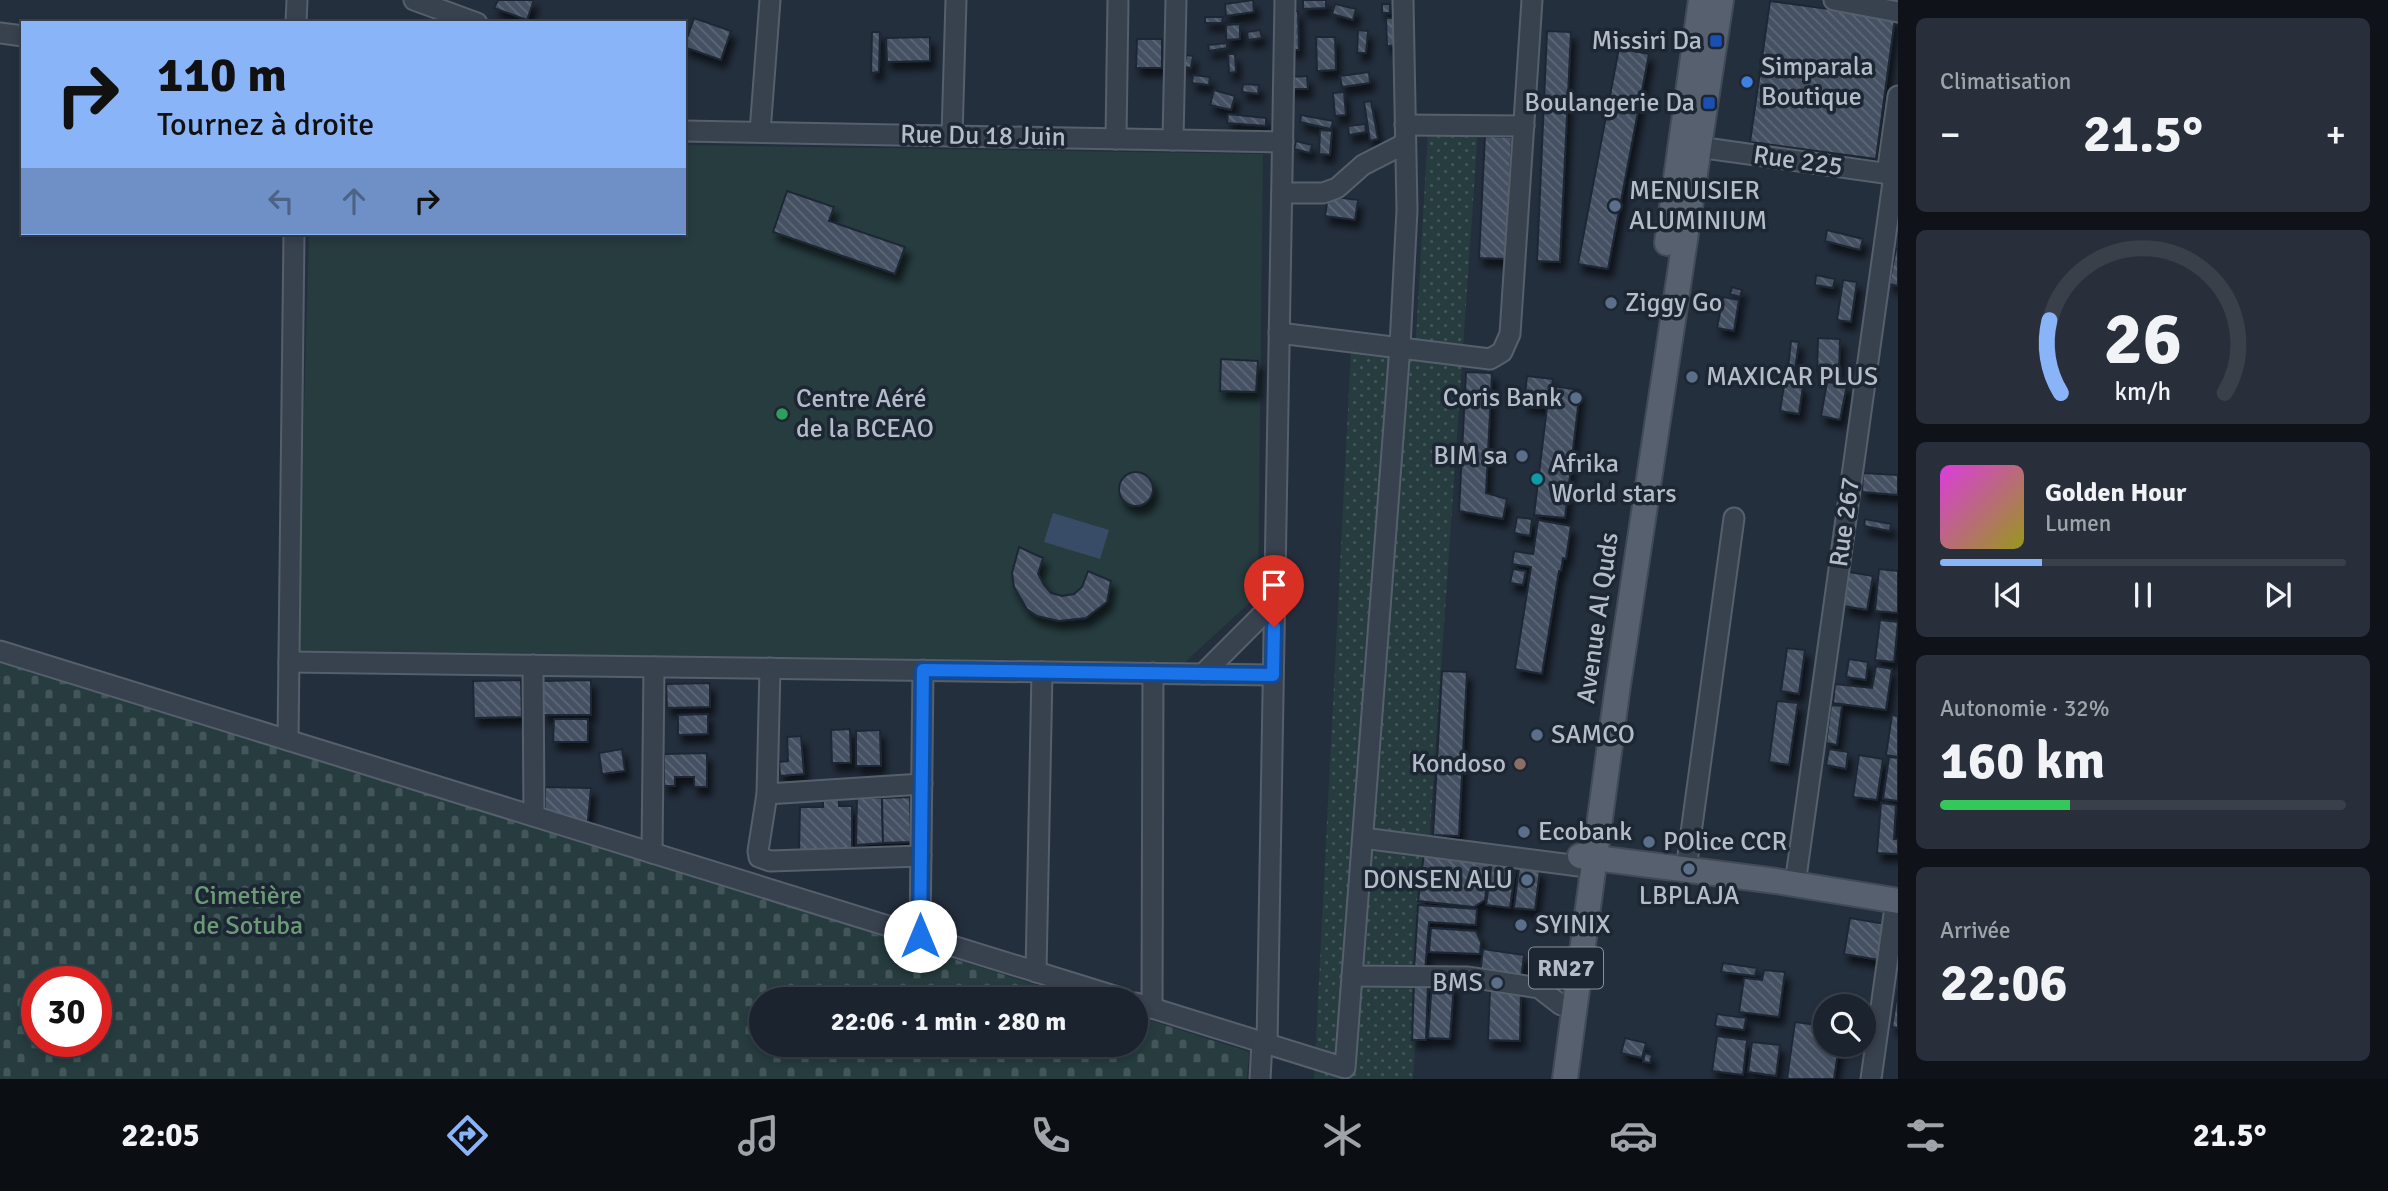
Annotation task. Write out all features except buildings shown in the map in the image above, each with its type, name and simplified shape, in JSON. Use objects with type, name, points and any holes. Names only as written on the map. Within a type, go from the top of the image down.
[{"type":"main road","name":"Avenue Al Quds","points":[[1565,1079],[1586,853],[1701,0]]},
{"type":"main road","name":"Avenue Al Quds","points":[[1551,1079],[1721,0]]},
{"type":"main road","points":[[1586,853],[1688,855],[1797,870],[1897,895]]},
{"type":"main road","points":[[1586,853],[1776,881],[1897,895]]},
{"type":"street","points":[[296,0],[296,21]]},
{"type":"street","points":[[414,0],[472,21]]},
{"type":"street","points":[[760,132],[771,0]]},
{"type":"street","points":[[952,136],[956,0]]},
{"type":"street","points":[[1116,139],[1118,0]]},
{"type":"street","points":[[1173,140],[1176,0]]},
{"type":"street","points":[[1260,1079],[1264,1043],[1275,603],[1285,0]]},
{"type":"street","points":[[1148,1006],[1345,1068],[1400,346],[1407,210],[1403,0]]},
{"type":"street","points":[[1279,333],[1490,359],[1502,352],[1510,334],[1532,0]]},
{"type":"street","points":[[1834,0],[1889,7]]},
{"type":"street","points":[[0,33],[21,36]]},
{"type":"street","name":"Rue 267","points":[[1797,870],[1893,175],[1898,96]]},
{"type":"street","points":[[1282,192],[1323,193],[1337,188],[1405,134],[1524,127]]},
{"type":"street","name":"Rue Du 18 Juin","points":[[686,131],[1283,142]]},
{"type":"street","name":"Rue 225","points":[[1698,147],[1893,175]]},
{"type":"street","points":[[288,740],[294,235]]},
{"type":"street","points":[[1688,855],[1734,518]]},
{"type":"street","points":[[1203,674],[1275,603]]},
{"type":"street","points":[[0,650],[1085,987]]},
{"type":"street","points":[[289,662],[1273,675]]},
{"type":"street","points":[[533,665],[534,816]]},
{"type":"street","points":[[652,853],[654,667]]},
{"type":"street","points":[[770,668],[766,794],[758,851],[760,857],[770,861],[921,856]]},
{"type":"street","points":[[920,936],[923,670]]},
{"type":"street","points":[[1036,972],[1042,672]]},
{"type":"street","points":[[1144,987],[1153,673]]},
{"type":"street","points":[[766,794],[922,784]]},
{"type":"street","points":[[1363,838],[1586,853]]},
{"type":"street","points":[[1871,1079],[1897,895]]},
{"type":"street","points":[[1352,976],[1468,977],[1539,988],[1561,1005]]},
{"type":"green space","points":[[1429,114],[1479,114],[1413,1079],[1314,1079],[1351,350],[1415,354]]},
{"type":"green space","name":"Centre Aéré de la BCEAO","points":[[686,145],[1263,154],[1258,595],[1185,662],[297,655],[309,235],[686,235]]},
{"type":"green space","name":"Cimetière de Sotuba","points":[[0,658],[1043,987],[749,987],[749,1057],[1148,1057],[1148,1020],[1249,1052],[1247,1079],[0,1079]]},
{"type":"water","points":[[1053,513],[1109,530],[1100,559],[1044,542]]},
{"type":"place","name":"Missiri Da","points":[[1716,41]]},
{"type":"place","name":"Simparala Boutique","points":[[1747,82]]},
{"type":"place","name":"Boulangerie Da","points":[[1709,103]]},
{"type":"place","name":"MENUISIER ALUMINIUM","points":[[1615,206]]},
{"type":"place","name":"Ziggy Go","points":[[1611,303]]},
{"type":"place","name":"MAXICAR PLUS","points":[[1692,377]]},
{"type":"place","name":"Coris Bank","points":[[1576,398]]},
{"type":"place","name":"Centre Aéré de la BCEAO","points":[[782,414]]},
{"type":"place","name":"BIM sa","points":[[1522,456]]},
{"type":"place","name":"Afrika World stars","points":[[1537,479]]},
{"type":"place","name":"SAMCO","points":[[1537,735]]},
{"type":"place","name":"Kondoso","points":[[1520,764]]},
{"type":"place","name":"Ecobank","points":[[1524,832]]},
{"type":"place","name":"POlice CCR","points":[[1649,842]]},
{"type":"place","name":"LBPLAJA","points":[[1689,869]]},
{"type":"place","name":"DONSEN ALU","points":[[1527,880]]},
{"type":"place","name":"SYINIX","points":[[1521,925]]},
{"type":"place","name":"BMS","points":[[1497,983]]},
{"type":"route","points":[[920,936],[923,670],[1273,675],[1274,627]]}]
